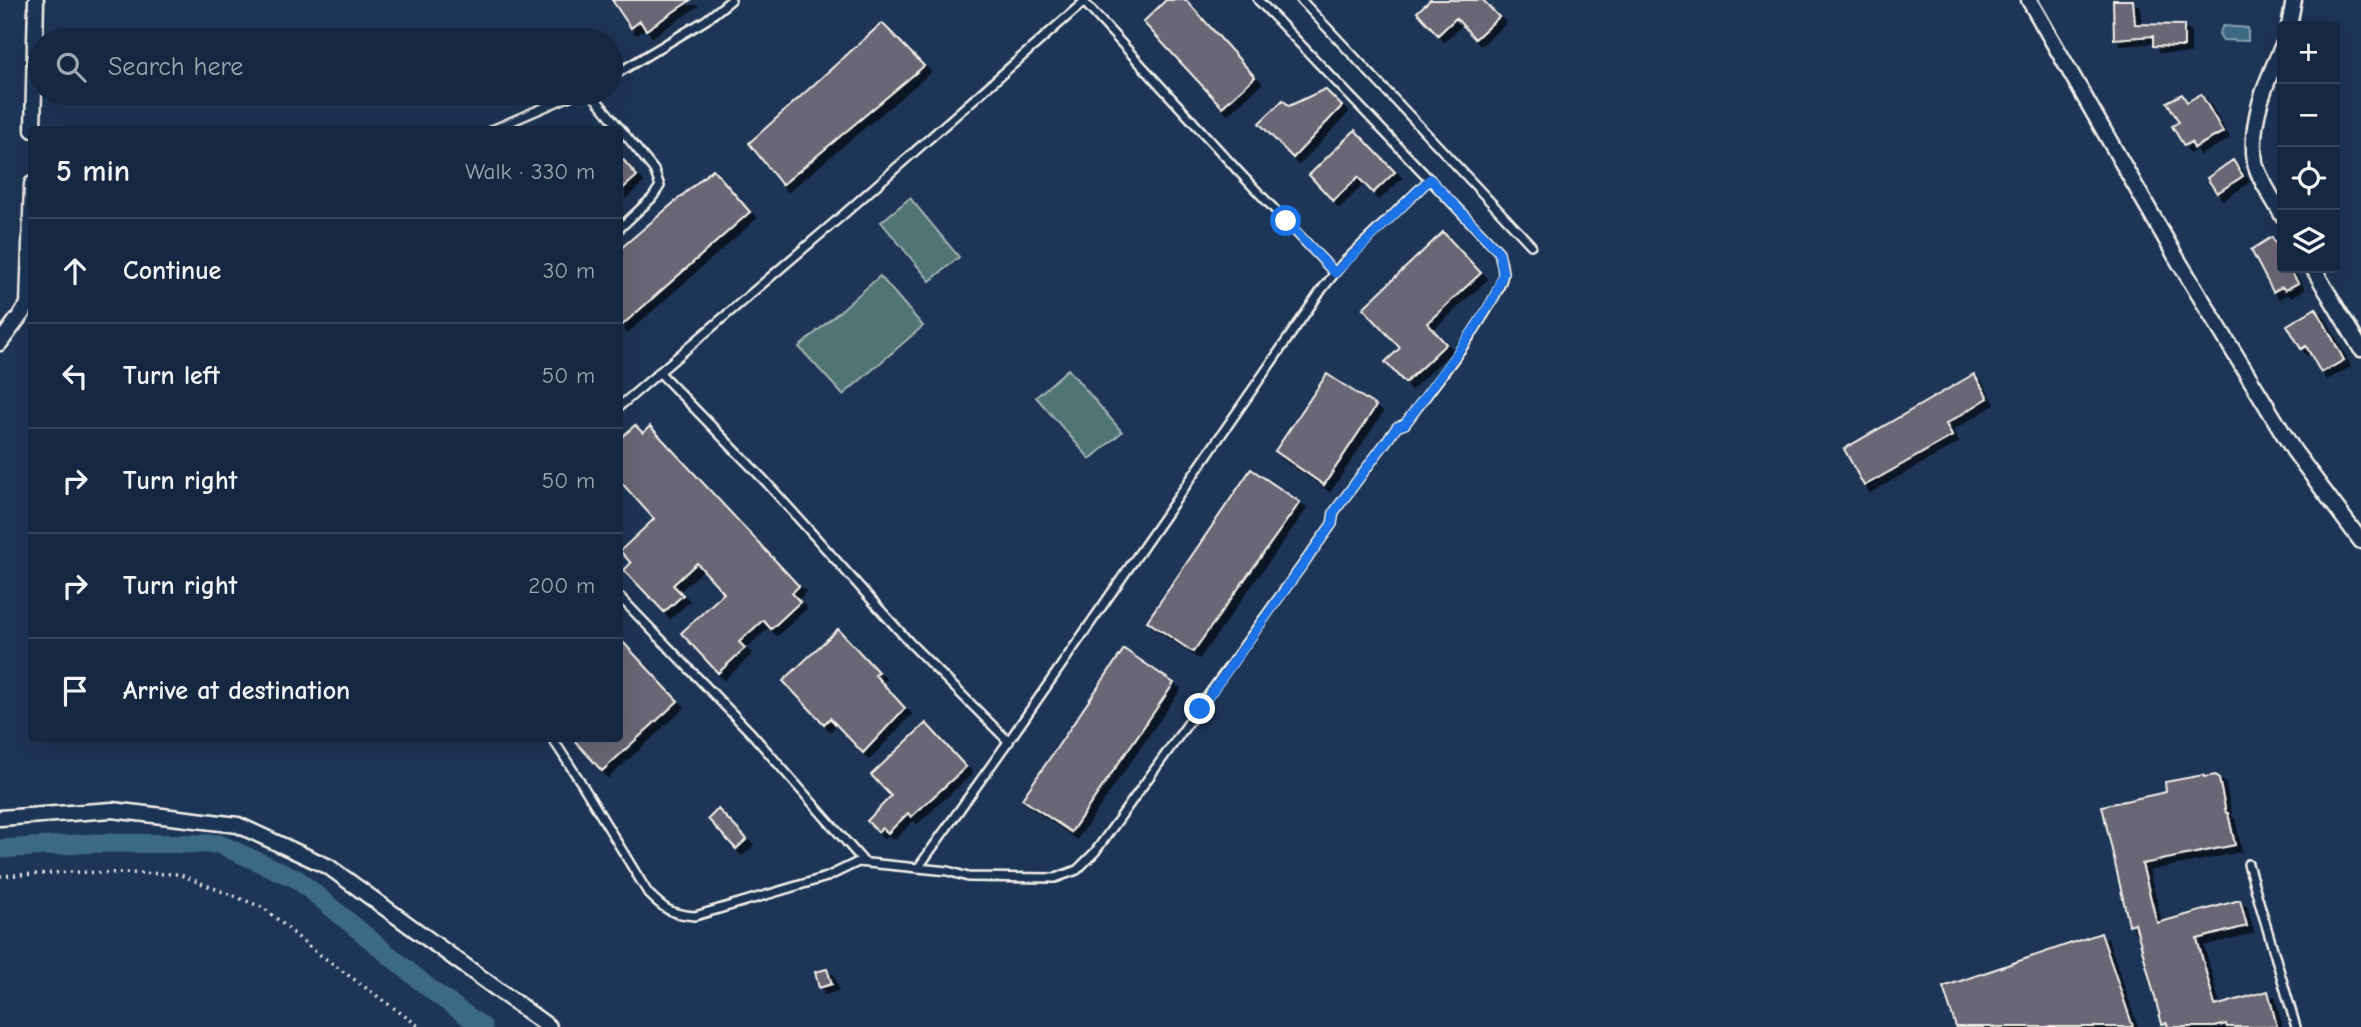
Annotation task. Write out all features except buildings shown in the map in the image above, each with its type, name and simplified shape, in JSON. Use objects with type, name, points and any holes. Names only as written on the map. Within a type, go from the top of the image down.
[{"type":"street","points":[[35,28],[36,0]]},
{"type":"street","points":[[2029,0],[2176,257],[2294,451],[2361,541]]},
{"type":"street","points":[[2290,21],[2294,0]]},
{"type":"street","points":[[2277,59],[2256,115],[2255,164],[2279,210]]},
{"type":"street","points":[[33,126],[34,105]]},
{"type":"street","points":[[2316,273],[2361,349]]},
{"type":"street","points":[[0,343],[28,305]]},
{"type":"street","points":[[0,818],[111,810],[238,825],[329,867],[549,1027]]},
{"type":"lane","points":[[623,70],[706,20],[731,0]]},
{"type":"lane","points":[[554,742],[648,893],[662,907],[675,914],[695,916],[827,877],[858,862],[948,871],[968,877],[1055,878],[1077,870],[1096,852],[1287,589],[1332,524],[1334,512],[1397,427],[1405,424],[1475,328],[1494,297],[1503,273],[1499,252],[1258,0]]},
{"type":"lane","points":[[1301,0],[1531,245]]},
{"type":"lane","points":[[623,401],[844,214],[1085,1],[1238,171],[1335,273]]},
{"type":"lane","points":[[501,126],[549,105]]},
{"type":"lane","points":[[601,105],[618,126]]},
{"type":"lane","points":[[623,132],[654,170],[660,186],[652,198],[623,225]]},
{"type":"lane","points":[[918,868],[1335,273],[1430,179]]},
{"type":"lane","points":[[659,372],[765,481],[911,644],[1009,741]]},
{"type":"lane","points":[[623,600],[752,734],[865,863]]},
{"type":"lane","points":[[2248,864],[2296,1027]]},
{"type":"path","points":[[0,876],[71,872],[178,874],[264,908],[312,949],[420,1027]]},
{"type":"green space","points":[[910,198],[959,257],[930,281],[881,222]]},
{"type":"green space","points":[[880,276],[923,326],[843,395],[799,347]]},
{"type":"green space","points":[[1068,369],[1122,432],[1090,459],[1036,397]]},
{"type":"water","points":[[2223,26],[2248,28],[2248,41],[2222,40],[2219,33]]},
{"type":"waterway","points":[[0,849],[96,843],[219,844],[297,879],[435,993],[483,1027]]},
{"type":"route","points":[[1200,709],[1332,524],[1334,512],[1397,427],[1405,424],[1475,328],[1494,297],[1503,273],[1499,252],[1430,179],[1335,273],[1286,221]]}]
